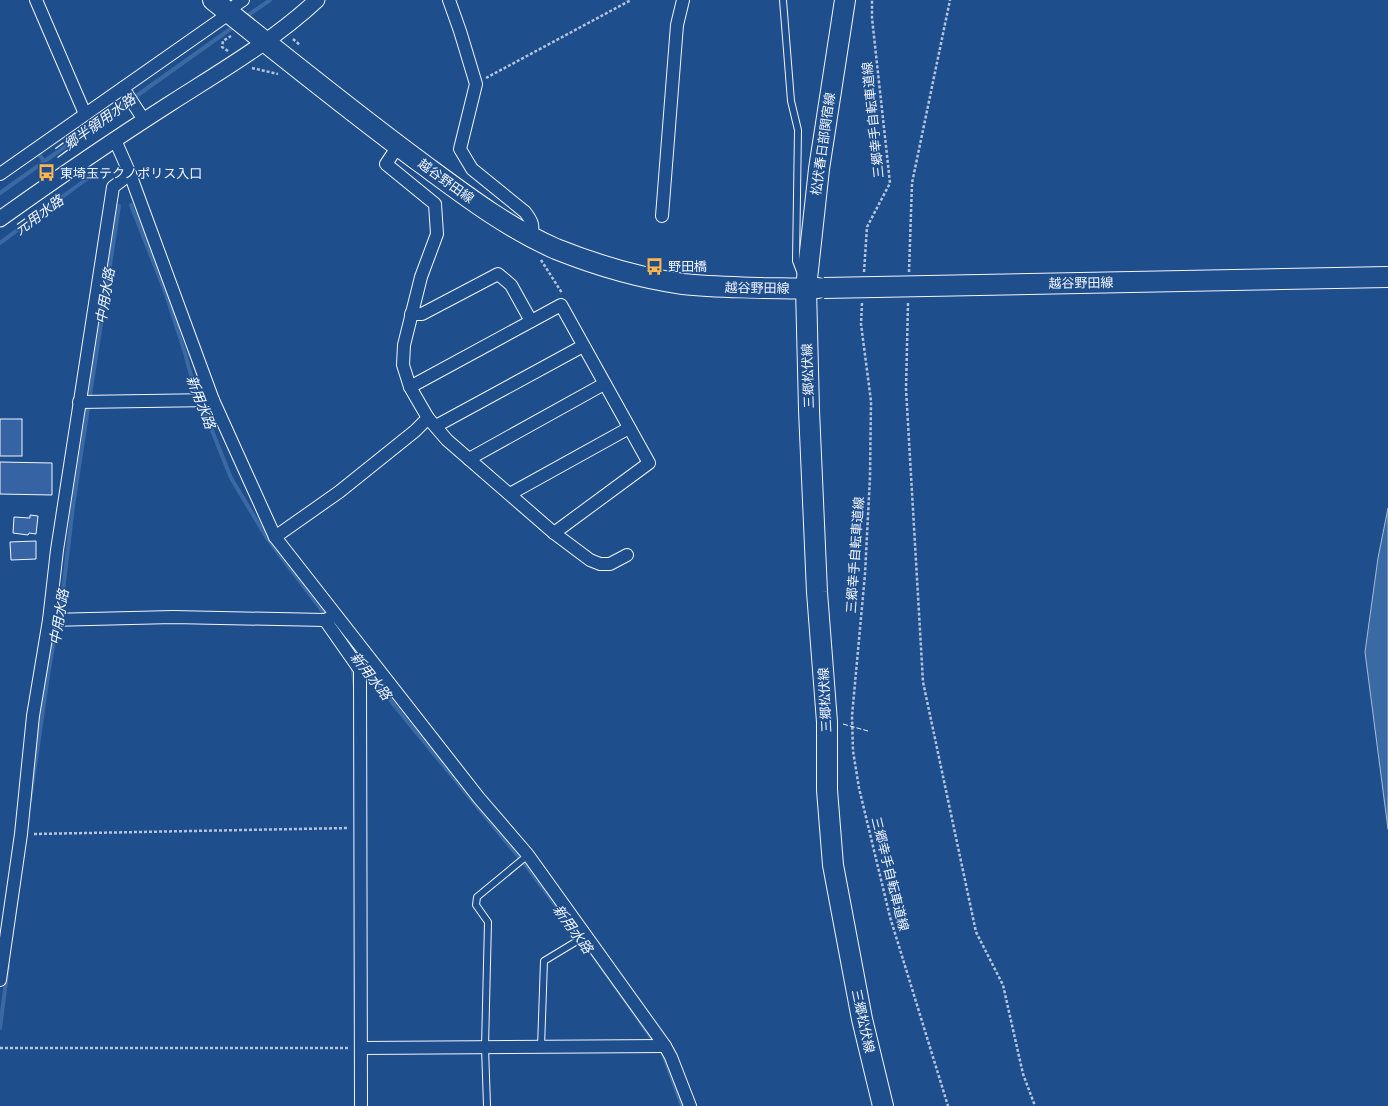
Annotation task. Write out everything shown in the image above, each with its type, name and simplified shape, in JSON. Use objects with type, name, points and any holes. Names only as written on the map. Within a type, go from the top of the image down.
[{"type":"main road","name":"越谷野田線","points":[[213,0],[237,4],[266,42],[398,146],[499,218],[531,237],[555,248],[606,267],[646,277],[683,284],[724,287],[815,288],[1388,277]]},
{"type":"main road","name":"松伏春日部関宿線","points":[[815,288],[819,169],[845,0]]},
{"type":"main road","name":"三郷松伏線","points":[[815,288],[809,410],[817,577],[823,657],[827,790],[833,865],[862,1019],[883,1106]]},
{"type":"street","points":[[36,0],[85,114]]},
{"type":"street","points":[[0,219],[115,140],[141,115],[266,42],[296,20],[317,0]]},
{"type":"street","points":[[449,0],[476,84],[460,149],[472,169],[525,212],[531,220],[533,229],[531,237]]},
{"type":"street","points":[[662,216],[677,25],[683,0]]},
{"type":"street","points":[[0,174],[85,114],[125,91],[237,4]]},
{"type":"street","points":[[125,91],[141,115]]},
{"type":"street","points":[[115,140],[130,174],[213,400],[275,537],[330,618],[360,670],[361,1106]]},
{"type":"street","points":[[398,146],[386,164],[435,204],[437,234],[421,277],[404,345],[403,365],[410,387],[432,422],[447,440],[554,533],[590,560],[600,564],[610,564],[627,555]]},
{"type":"street","points":[[0,980],[21,834],[33,716],[49,620],[57,550],[79,402],[113,187],[130,174]]},
{"type":"street","points":[[411,314],[422,314],[498,274],[511,285],[531,321]]},
{"type":"street","points":[[410,387],[561,305],[649,463],[554,533]]},
{"type":"street","points":[[275,537],[338,492],[415,431],[583,346]]},
{"type":"street","points":[[469,459],[604,384]]},
{"type":"street","points":[[79,402],[213,400]]},
{"type":"street","points":[[510,494],[629,428]]},
{"type":"street","points":[[49,620],[173,617],[330,618]]},
{"type":"street","points":[[330,618],[528,855],[587,935],[665,1046],[671,1057],[690,1106]]},
{"type":"street","points":[[361,1048],[665,1046]]},
{"type":"lane","points":[[783,0],[791,101],[798,130],[796,261],[815,288]]},
{"type":"lane","points":[[487,1106],[485,1047],[488,922],[476,905],[477,897],[528,855]]},
{"type":"lane","points":[[541,1047],[544,961],[587,935]]},
{"type":"path","points":[[476,84],[631,0]]},
{"type":"path","name":"三郷幸手自転車道線","points":[[864,278],[867,227],[890,183],[872,18],[872,0]]},
{"type":"path","points":[[909,278],[912,182],[950,0]]},
{"type":"path","points":[[538,256],[565,299]]},
{"type":"path","name":"三郷幸手自転車道線","points":[[862,301],[861,324],[871,401],[870,477],[865,574],[852,716],[853,751],[859,788],[890,917],[948,1106]]},
{"type":"path","points":[[908,302],[906,389],[923,682],[976,932],[1003,985],[1023,1074],[1036,1106]]},
{"type":"path","points":[[21,834],[360,828]]},
{"type":"path","points":[[0,1048],[361,1048]]},
{"type":"water","points":[[1388,508],[1388,829],[1365,652],[1378,558]]},
{"type":"building","points":[[0,419],[22,419],[22,456],[0,456]]},
{"type":"building","points":[[0,462],[52,463],[52,495],[0,494]]},
{"type":"building","points":[[30,515],[38,516],[36,534],[29,533],[28,535],[13,533],[14,517],[30,518]]},
{"type":"building","points":[[36,541],[36,559],[11,560],[10,542]]},
{"type":"waterway","points":[[244,18],[270,0]]},
{"type":"waterway","name":"二郷半領用水路","points":[[0,193],[236,25]]},
{"type":"waterway","name":"二郷半領用水路","points":[[37,152],[44,161]]},
{"type":"waterway","name":"元用水路","points":[[0,243],[96,172]]},
{"type":"waterway","name":"新用水路","points":[[131,205],[166,294],[195,388],[231,478],[267,538],[327,617]]},
{"type":"waterway","name":"中用水路","points":[[30,801],[48,675],[63,591],[73,506],[119,206]]},
{"type":"waterway","points":[[352,665],[355,688]]},
{"type":"waterway","name":"新用水路","points":[[364,667],[527,867],[570,924]]},
{"type":"waterway","name":"新用水路","points":[[580,937],[663,1054],[682,1106]]},
{"type":"waterway","name":"中用水路","points":[[0,1028],[8,966]]},
{"type":"fence","points":[[843,724],[868,731]]},
{"type":"place","name":"東埼玉テクノポリス入口","points":[[47,173]]},
{"type":"place","name":"野田橋","points":[[655,266]]}]
